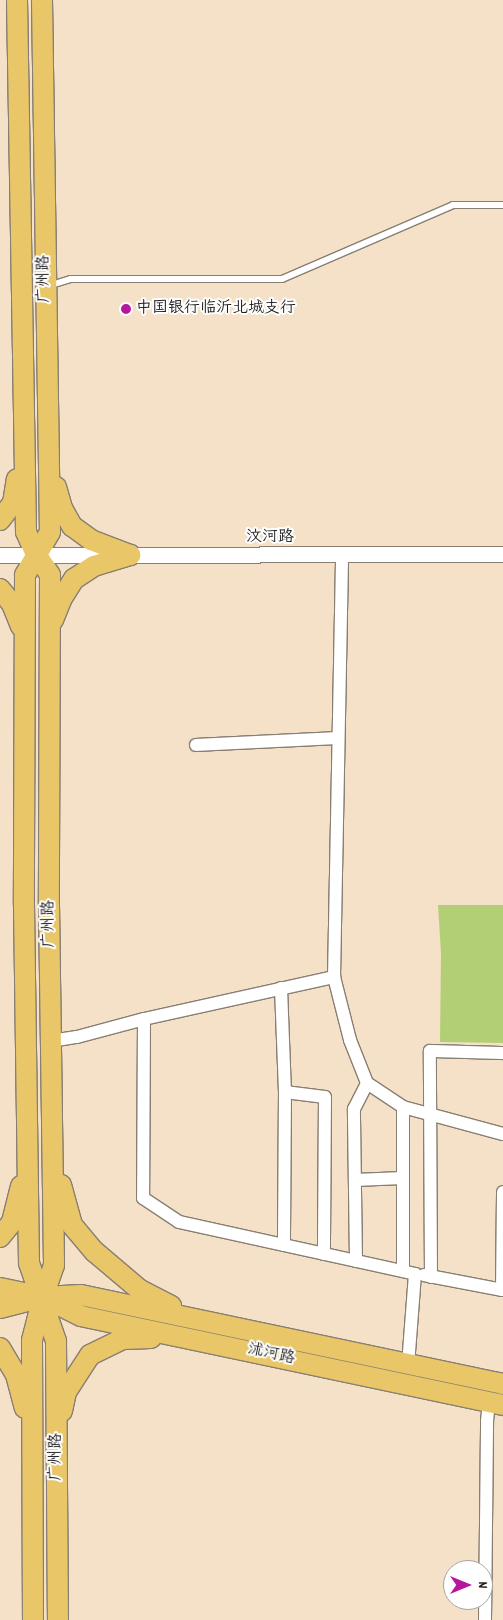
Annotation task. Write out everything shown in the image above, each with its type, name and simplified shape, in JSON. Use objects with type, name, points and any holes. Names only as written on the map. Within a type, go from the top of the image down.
[{"type":"main road","name":"广州路","points":[[17,0],[23,450],[26,532],[36,554],[50,575],[51,1041],[54,1264],[42,1297],[32,1340],[33,1620]]},
{"type":"main road","name":"广州路","points":[[42,0],[50,532],[25,575],[24,905],[29,1263],[56,1341],[58,1620]]},
{"type":"main road","points":[[0,520],[13,503],[23,450]]},
{"type":"main road","points":[[48,454],[62,508],[72,526],[91,540],[130,555]]},
{"type":"main road","points":[[50,627],[62,598],[74,579],[94,566],[130,555]]},
{"type":"main road","points":[[0,589],[12,604],[25,637]]},
{"type":"main road","points":[[53,1158],[72,1225],[95,1252],[140,1290],[195,1318]]},
{"type":"main road","points":[[0,1237],[12,1222],[28,1162]]},
{"type":"main road","name":"沭河路","points":[[0,1288],[42,1297],[81,1316],[496,1403]]},
{"type":"main road","name":"沭河路","points":[[0,1308],[42,1297],[81,1295],[503,1384]]},
{"type":"main road","points":[[56,1440],[66,1392],[90,1355],[123,1339],[183,1336]]},
{"type":"main road","points":[[0,1348],[16,1375],[32,1432]]},
{"type":"street","name":"汶河路","points":[[0,548],[36,554]]},
{"type":"street","name":"汶河路","points":[[0,556],[36,554],[342,556],[503,554]]},
{"type":"street","points":[[342,556],[343,580],[337,738],[334,977],[350,1040],[367,1083],[403,1107],[503,1134]]},
{"type":"street","points":[[196,746],[337,738]]},
{"type":"street","points":[[51,1041],[77,1037],[144,1019],[334,977]]},
{"type":"street","points":[[282,988],[285,1092],[284,1245]]},
{"type":"street","points":[[144,1019],[143,1198],[179,1222],[431,1277],[502,1290],[503,1192]]},
{"type":"street","points":[[431,1277],[430,1051],[503,1053]]},
{"type":"street","points":[[356,1261],[354,1109],[367,1083]]},
{"type":"street","points":[[285,1092],[325,1097],[324,1254]]},
{"type":"street","points":[[403,1107],[403,1178],[409,1272],[408,1364]]},
{"type":"street","points":[[355,1180],[403,1178]]},
{"type":"street","points":[[486,1620],[487,1421],[496,1403]]},
{"type":"lane","points":[[45,287],[70,280],[282,279],[452,205],[503,205]]},
{"type":"green space","points":[[438,905],[503,905],[503,1043],[440,1042],[441,953]]},
{"type":"place","name":"中国银行临沂北城支行","points":[[126,309]]}]
